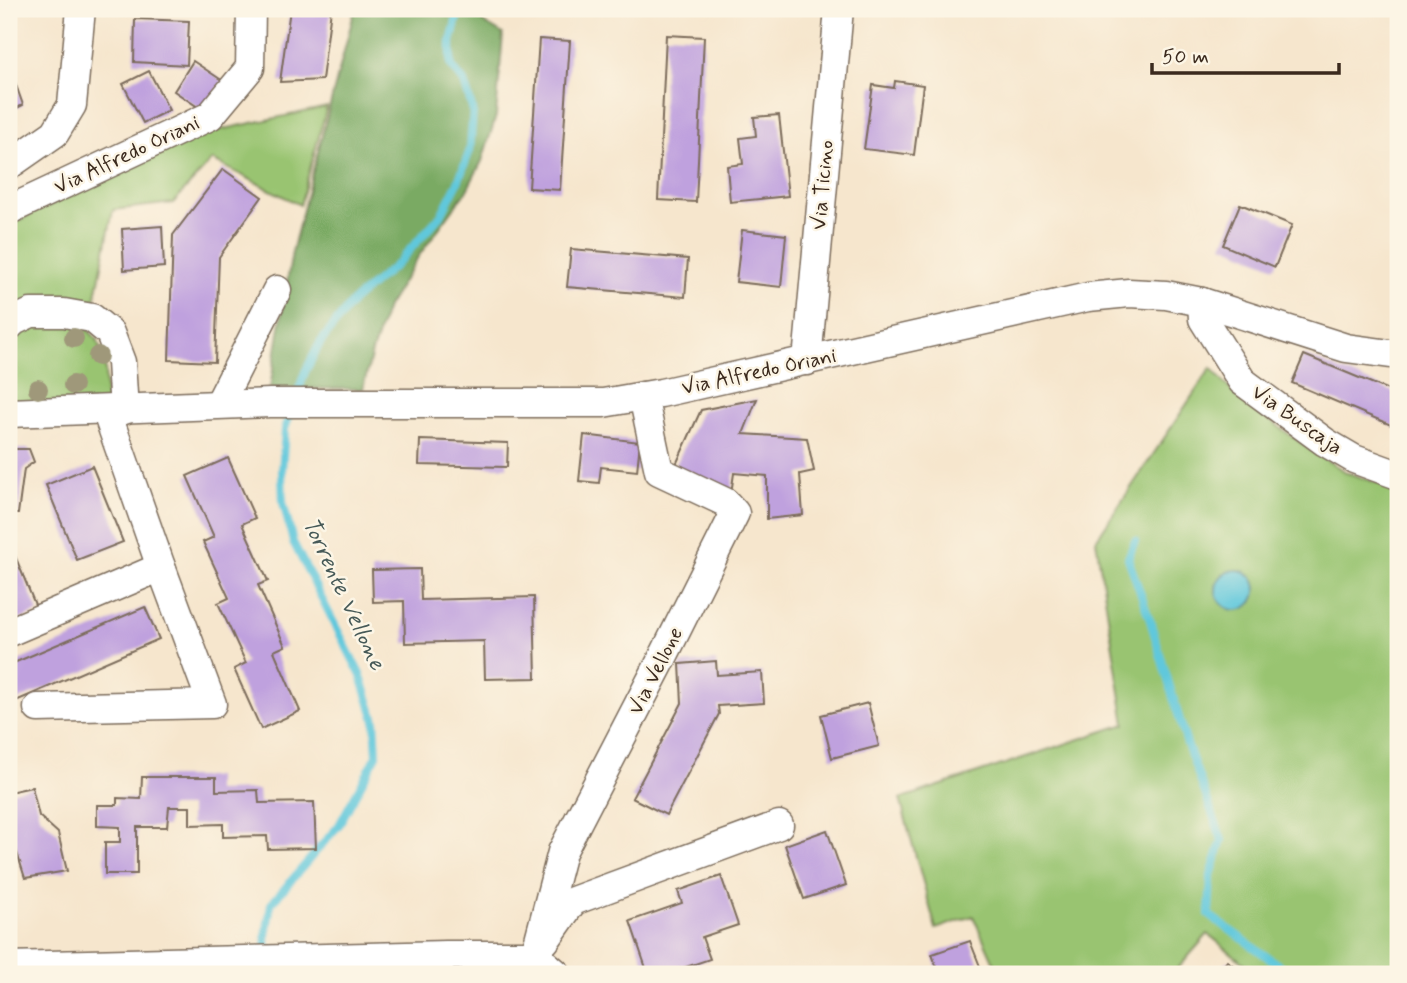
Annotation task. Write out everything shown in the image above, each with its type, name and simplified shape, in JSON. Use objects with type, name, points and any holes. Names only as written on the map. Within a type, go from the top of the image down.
[{"type":"street","points":[[9,165],[55,133],[72,106],[81,9]]},
{"type":"street","name":"Via Alfredo Oriani","points":[[9,210],[210,116],[250,68],[251,9]]},
{"type":"street","name":"Via Ticino","points":[[807,361],[839,9]]},
{"type":"street","points":[[219,404],[277,290]]},
{"type":"street","name":"Via Alfredo Oriani","points":[[9,413],[270,403],[603,403],[807,361],[1088,298],[1129,293],[1166,295],[1202,302],[1346,348],[1398,355]]},
{"type":"street","name":"Via Buscaja","points":[[1202,302],[1203,319],[1242,381],[1325,442],[1354,459],[1398,475]]},
{"type":"street","points":[[9,326],[32,313],[64,313],[92,318],[110,333],[121,362],[115,410],[161,567],[212,704],[38,708]]},
{"type":"street","name":"Via Vellone","points":[[535,955],[562,852],[735,513],[724,502],[659,471],[643,396]]},
{"type":"street","points":[[9,632],[161,567]]},
{"type":"street","points":[[535,955],[573,901],[779,825]]},
{"type":"street","points":[[9,965],[535,955],[558,974]]},
{"type":"green space","points":[[355,9],[483,9],[483,22],[503,34],[496,116],[482,161],[467,190],[418,257],[387,307],[363,389],[270,388],[292,252]]},
{"type":"green space","points":[[327,107],[300,205],[212,160],[173,203],[113,210],[94,306],[55,298],[18,303],[9,310],[9,225],[196,135]]},
{"type":"green space","points":[[25,324],[82,324],[97,339],[105,364],[106,402],[9,405],[9,342]]},
{"type":"green space","points":[[1211,368],[1236,396],[1318,455],[1348,473],[1398,490],[1398,974],[1257,974],[1208,934],[1173,974],[999,974],[973,916],[936,929],[900,799],[1125,724],[1096,540]]},
{"type":"water","points":[[1236,570],[1250,576],[1256,590],[1250,604],[1236,610],[1222,604],[1216,590],[1222,576]]},
{"type":"building","points":[[290,9],[331,9],[322,80],[280,82]]},
{"type":"building","points":[[135,19],[189,21],[187,65],[134,62]]},
{"type":"building","points":[[666,35],[704,37],[696,202],[658,200]]},
{"type":"building","points":[[539,39],[570,41],[560,190],[529,188]]},
{"type":"building","points":[[193,61],[223,81],[204,111],[174,91]]},
{"type":"building","points":[[9,65],[23,105],[9,112]]},
{"type":"building","points":[[149,71],[169,110],[143,123],[123,84]]},
{"type":"building","points":[[895,81],[923,85],[914,155],[864,149],[873,85],[894,88]]},
{"type":"building","points":[[779,115],[788,196],[730,202],[727,166],[743,164],[740,138],[756,136],[754,117]]},
{"type":"building","points":[[223,169],[262,197],[219,257],[215,362],[169,360],[173,235]]},
{"type":"building","points":[[1240,204],[1292,225],[1275,267],[1223,245]]},
{"type":"building","points":[[162,226],[164,267],[124,270],[122,229]]},
{"type":"building","points":[[742,230],[786,235],[781,287],[736,282]]},
{"type":"building","points":[[571,249],[688,259],[685,297],[567,287]]},
{"type":"building","points":[[1304,355],[1398,394],[1398,428],[1292,383]]},
{"type":"building","points":[[757,399],[743,434],[807,438],[814,471],[800,474],[803,515],[767,519],[767,476],[734,473],[731,494],[673,471],[701,410]]},
{"type":"building","points":[[584,435],[640,442],[637,471],[601,467],[599,483],[579,481]]},
{"type":"building","points":[[420,440],[508,443],[507,467],[419,465]]},
{"type":"building","points":[[9,449],[29,449],[34,462],[24,469],[18,514],[9,514]]},
{"type":"building","points":[[228,458],[255,518],[242,524],[268,581],[258,585],[285,646],[274,651],[300,711],[261,729],[234,669],[246,663],[218,603],[229,598],[203,542],[214,537],[187,476]]},
{"type":"building","points":[[92,466],[123,542],[77,560],[46,485]]},
{"type":"building","points":[[9,541],[38,612],[9,624]]},
{"type":"building","points":[[420,569],[421,600],[534,597],[536,678],[485,679],[484,641],[405,643],[404,601],[373,602],[372,570]]},
{"type":"building","points":[[145,607],[159,639],[9,704],[9,665]]},
{"type":"building","points":[[716,661],[717,675],[762,672],[764,703],[718,706],[719,714],[666,815],[632,798],[682,703],[680,664]]},
{"type":"building","points":[[868,703],[879,746],[832,758],[821,715]]},
{"type":"building","points":[[142,777],[216,777],[216,791],[258,790],[259,803],[314,802],[316,848],[268,849],[267,836],[223,837],[223,824],[190,825],[190,807],[169,807],[167,827],[137,827],[137,874],[105,874],[105,842],[120,842],[120,827],[97,826],[97,805],[117,805],[117,798],[141,799]]},
{"type":"building","points":[[32,787],[39,816],[58,833],[67,871],[25,878],[9,827],[9,792]]},
{"type":"building","points":[[827,830],[846,885],[804,899],[785,845]]},
{"type":"building","points":[[721,876],[738,925],[702,937],[710,959],[665,974],[648,974],[630,921],[682,903],[678,891]]},
{"type":"building","points":[[970,941],[983,974],[939,974],[932,954]]},
{"type":"building","points":[[1227,961],[1246,974],[1217,974]]},
{"type":"waterway","name":"Torrente Vellone","points":[[267,974],[266,935],[271,904],[339,825],[377,755],[375,720],[361,676],[293,542],[283,502],[285,429],[305,372],[320,343],[353,301],[397,264],[441,215],[458,182],[470,150],[473,111],[464,82],[451,65],[451,42],[459,9]]},
{"type":"waterway","points":[[1135,541],[1128,558],[1150,620],[1187,744],[1222,840],[1211,875],[1209,915],[1280,966],[1287,974]]}]
